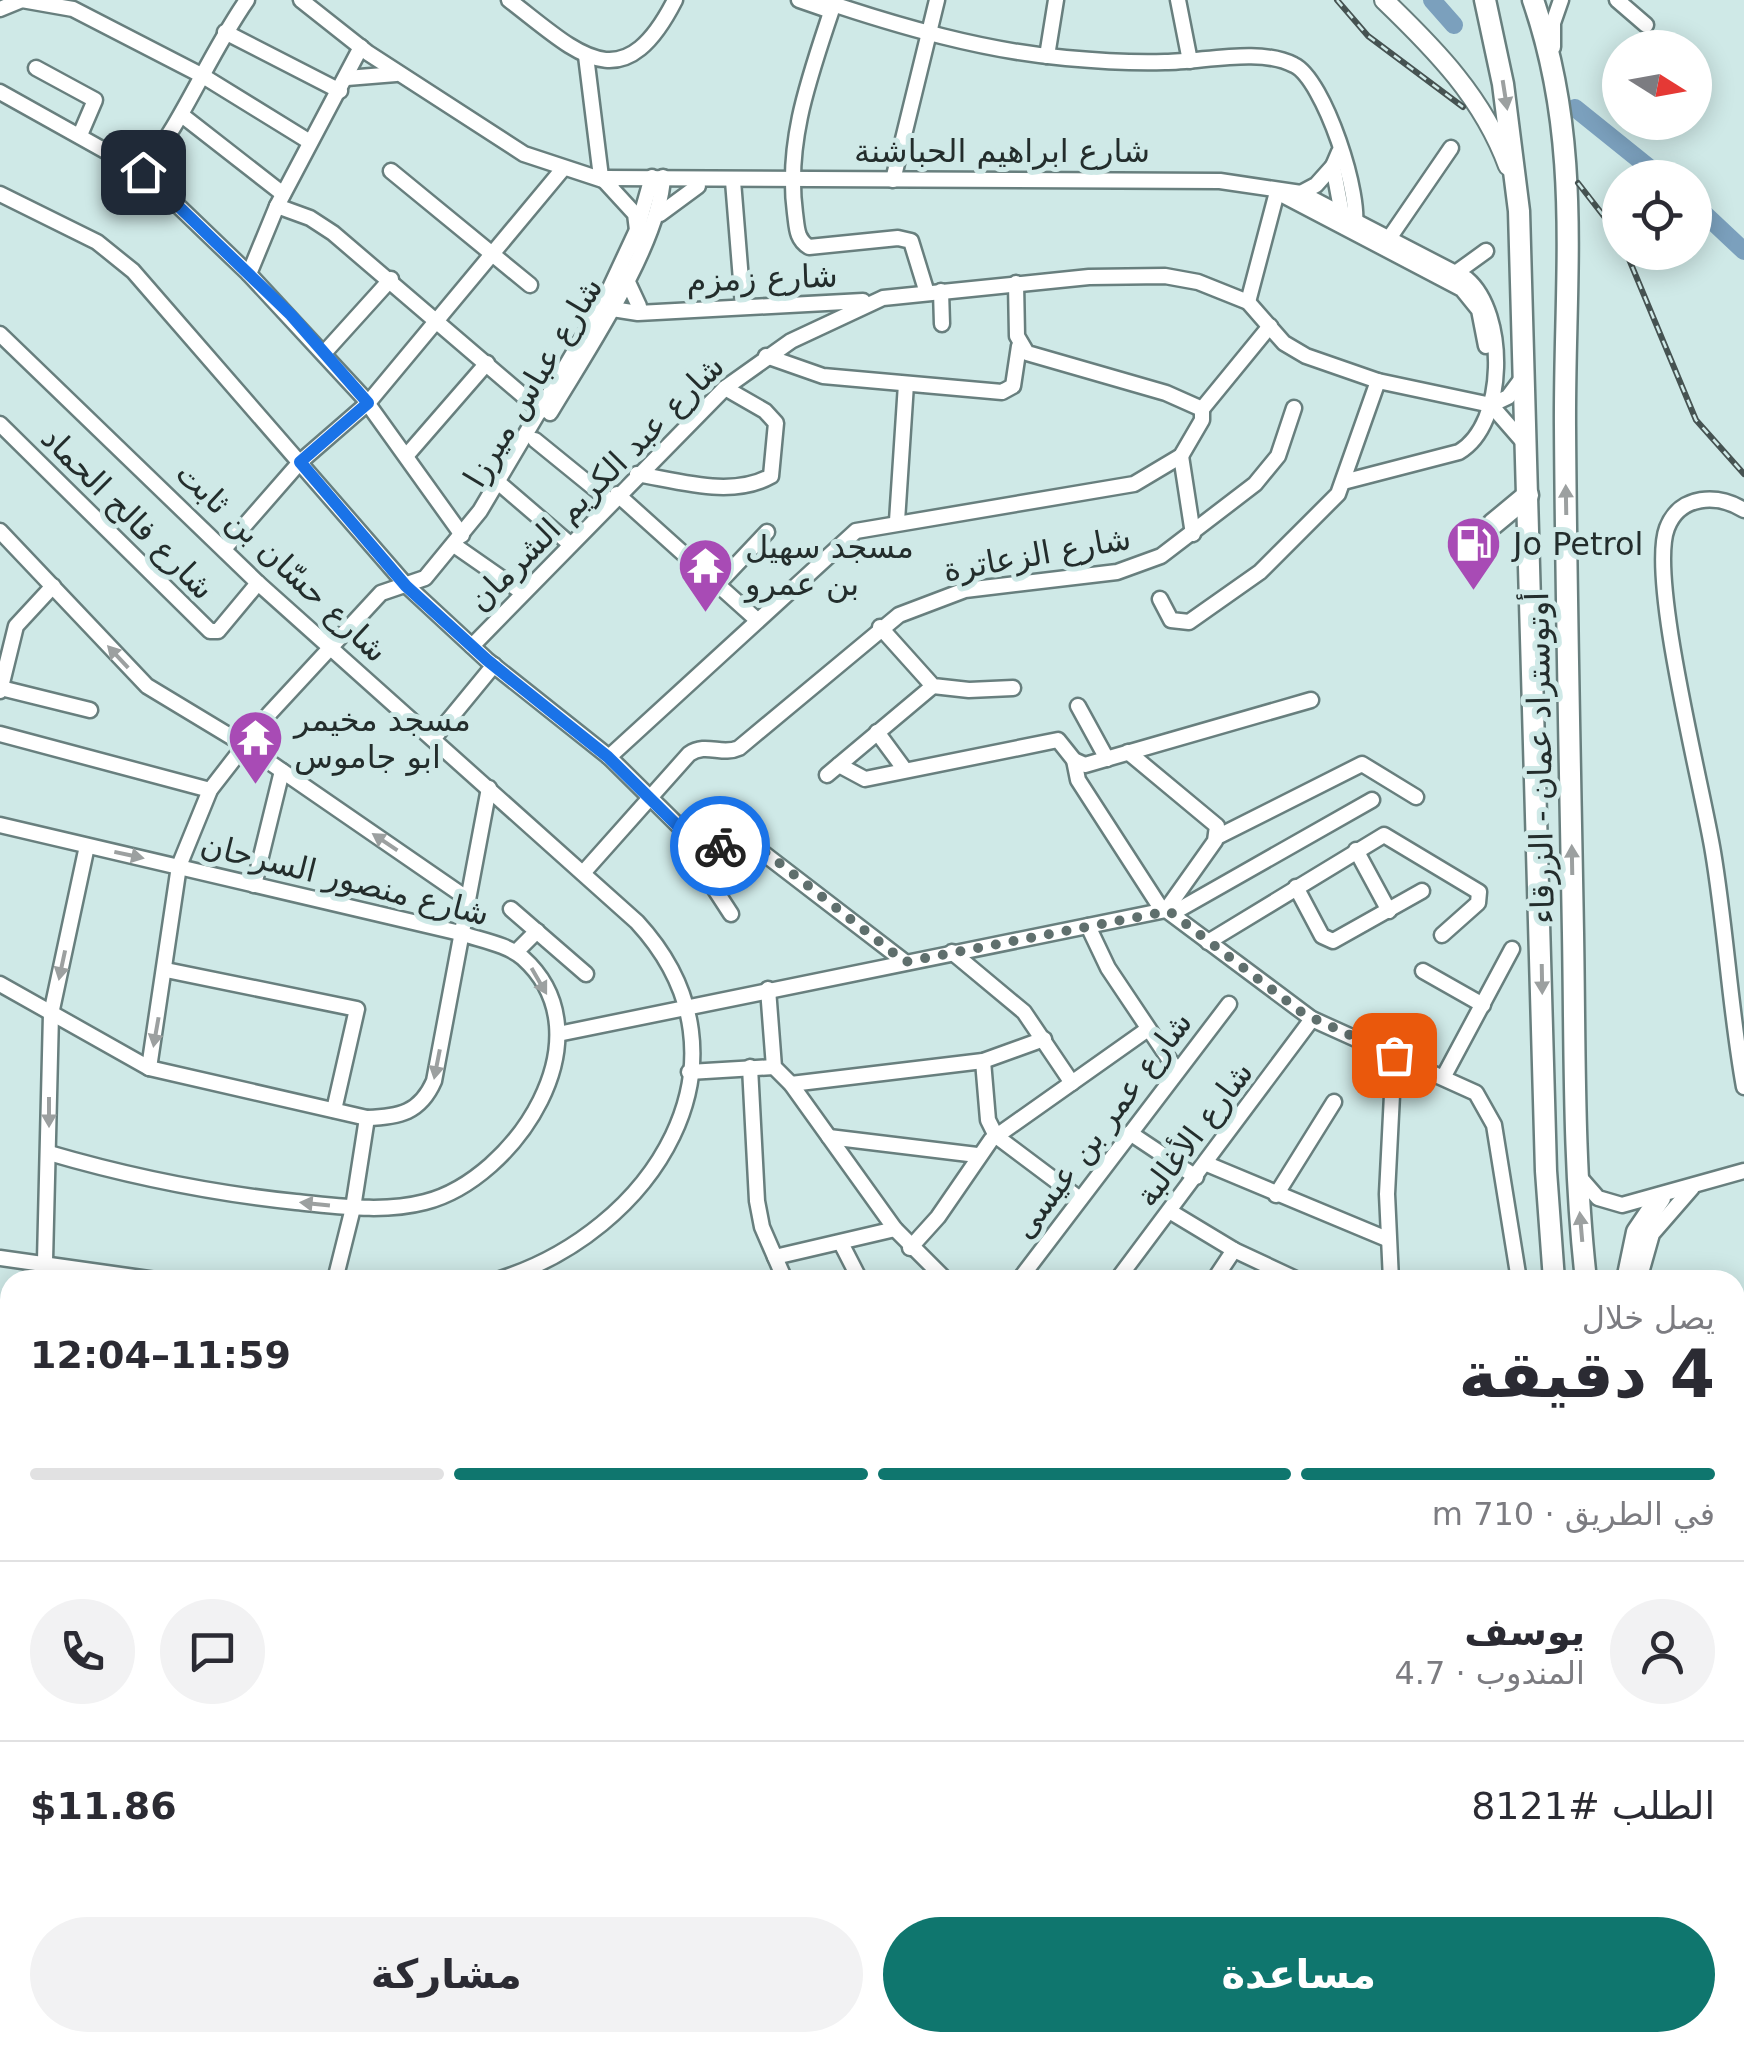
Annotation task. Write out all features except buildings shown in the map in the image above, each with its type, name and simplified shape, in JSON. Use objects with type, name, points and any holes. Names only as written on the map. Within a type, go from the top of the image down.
[{"type":"highway","points":[[1472,0],[1496,52]]},
{"type":"highway","name":"أوتوستراد عمان - الزرقاء","points":[[1485,0],[1516,186],[1546,1171],[1553,1270]]},
{"type":"highway","name":"أوتوستراد عمان - الزرقاء","points":[[1533,0],[1556,78],[1570,189],[1564,293],[1566,491],[1577,1174],[1585,1270]]},
{"type":"highway","points":[[1492,524],[1528,494]]},
{"type":"highway","points":[[1630,1270],[1637,1232],[1660,1198]]},
{"type":"main road","points":[[1384,0],[1474,96],[1494,130],[1516,186]]},
{"type":"street","points":[[0,9],[22,0],[61,2],[204,76],[310,142]]},
{"type":"street","points":[[143,172],[183,116],[225,32],[247,0]]},
{"type":"street","name":"شارع ابراهيم الحباشنة","points":[[301,0],[364,50],[524,154],[562,170],[603,177],[614,184],[1162,177],[1300,193],[1451,276]]},
{"type":"street","points":[[510,0],[586,56],[611,60],[635,54],[662,22],[671,0]]},
{"type":"street","points":[[799,0],[1046,56],[1190,61],[1270,59],[1298,66],[1318,86],[1336,159],[1357,202],[1349,221]]},
{"type":"street","points":[[893,180],[938,0]]},
{"type":"street","points":[[1046,56],[1056,0]]},
{"type":"street","points":[[1178,0],[1190,61]]},
{"type":"street","points":[[1556,78],[1551,34],[1561,0]]},
{"type":"street","points":[[1618,0],[1646,26]]},
{"type":"street","points":[[830,4],[796,126],[791,180],[798,236],[804,245],[904,238],[915,246],[942,324]]},
{"type":"street","points":[[225,32],[343,84],[400,74]]},
{"type":"street","points":[[249,274],[280,200],[364,50]]},
{"type":"street","points":[[586,56],[603,177],[635,214],[638,230]]},
{"type":"street","points":[[36,68],[95,100],[80,135]]},
{"type":"street","points":[[0,92],[143,172],[325,352],[407,455],[459,544],[523,593]]},
{"type":"street","points":[[183,116],[280,200],[318,222],[391,279],[541,411]]},
{"type":"street","points":[[1390,237],[1451,148]]},
{"type":"street","points":[[1300,193],[1316,185],[1336,159]]},
{"type":"street","points":[[224,549],[300,462],[368,403],[562,170]]},
{"type":"street","points":[[391,171],[495,252],[530,285]]},
{"type":"street","points":[[730,180],[742,305]]},
{"type":"street","name":"شارع ابراهيم الحباشنة","points":[[657,182],[698,186],[730,180]]},
{"type":"street","name":"شارع عباس ميرزا","points":[[502,485],[541,411],[626,278],[654,222],[657,182]]},
{"type":"street","name":"شارع عباس ميرزا","points":[[332,645],[387,589],[410,589],[459,544],[535,440],[598,332],[657,182]]},
{"type":"street","points":[[654,222],[676,198],[698,186]]},
{"type":"street","points":[[1248,302],[1277,192]]},
{"type":"street","name":"شارع ابراهيم الحباشنة","points":[[1277,192],[1390,237],[1451,276],[1479,310],[1491,400]]},
{"type":"street","points":[[0,194],[97,242],[133,271],[410,589],[490,663],[608,757],[696,844],[706,861],[706,880],[730,914]]},
{"type":"street","points":[[1451,276],[1486,251]]},
{"type":"street","name":"شارع عبد الكريم الشرمان","points":[[472,646],[725,388],[766,356],[868,301],[1016,283],[1165,276],[1220,287],[1248,302],[1290,348],[1306,356],[1378,381],[1491,400]]},
{"type":"street","points":[[598,332],[639,310],[626,278]]},
{"type":"street","points":[[325,352],[391,279]]},
{"type":"street","points":[[766,356],[810,374],[1008,391],[1016,381],[1020,346],[1016,283]]},
{"type":"street","name":"شارع زمزم","points":[[607,306],[639,310],[868,301]]},
{"type":"street","points":[[608,757],[848,536],[898,521],[1106,491],[1147,479],[1180,456],[1202,420],[1202,409],[1270,326]]},
{"type":"street","name":"شارع حسّان بن ثابت","points":[[0,334],[258,583],[332,645],[647,933],[666,962],[684,1006],[690,1072],[675,1137],[650,1178],[580,1240],[532,1270]]},
{"type":"street","points":[[1020,346],[1049,363],[1166,392],[1202,409]]},
{"type":"street","points":[[407,455],[487,363]]},
{"type":"street","points":[[1491,400],[1508,397],[1524,376]]},
{"type":"street","points":[[1160,599],[1171,620],[1190,622],[1300,537],[1347,481],[1378,381]]},
{"type":"street","points":[[898,521],[906,384]]},
{"type":"street","points":[[638,474],[718,486],[748,486],[771,476],[776,423],[765,411],[725,388]]},
{"type":"street","points":[[1491,400],[1526,445]]},
{"type":"street","points":[[1347,481],[1459,452],[1474,441],[1491,400]]},
{"type":"street","name":"شارع الزعاترة","points":[[582,873],[696,749],[739,748],[880,628],[965,590],[1130,569],[1160,556],[1255,484],[1278,456],[1294,408]]},
{"type":"street","name":"شارع فالح الحماد","points":[[0,424],[210,631],[218,631],[231,621],[258,583]]},
{"type":"street","points":[[535,440],[614,498],[756,619]]},
{"type":"street","points":[[1180,456],[1192,534]]},
{"type":"street","points":[[502,485],[570,544]]},
{"type":"street","points":[[1744,510],[1717,498],[1688,504],[1667,527],[1663,556],[1674,649],[1714,856],[1744,1087]]},
{"type":"street","points":[[718,584],[766,532]]},
{"type":"street","points":[[1,533],[147,686],[243,744],[466,897]]},
{"type":"street","points":[[53,586],[16,626],[0,690],[90,710]]},
{"type":"street","points":[[880,628],[933,686],[969,690],[1014,688]]},
{"type":"street","points":[[149,1068],[179,866],[210,790],[243,744],[332,645]]},
{"type":"street","points":[[430,735],[490,663]]},
{"type":"street","points":[[933,686],[833,770],[860,778],[1051,740],[1066,744],[1078,780],[1167,911],[1312,1019],[1476,1093],[1494,1125],[1517,1270]]},
{"type":"street","points":[[1074,760],[1085,765],[1312,700]]},
{"type":"street","points":[[1078,706],[1107,759]]},
{"type":"street","points":[[878,732],[904,770]]},
{"type":"street","points":[[0,734],[210,790]]},
{"type":"street","points":[[1128,752],[1214,821],[1217,837]]},
{"type":"street","points":[[1167,911],[1217,837],[1362,764],[1416,797]]},
{"type":"street","points":[[254,885],[282,771]]},
{"type":"street","points":[[0,984],[149,1068],[367,1118],[403,1116],[428,1093],[489,788]]},
{"type":"street","points":[[558,1034],[1167,911],[1372,800]]},
{"type":"street","name":"شارع منصور السرحان","points":[[0,825],[460,933],[516,952],[542,983],[558,1034],[559,1051],[547,1090],[494,1159],[459,1188],[430,1201],[353,1208],[200,1192],[49,1153]]},
{"type":"street","points":[[706,861],[731,836],[750,840],[905,962]]},
{"type":"street","points":[[1208,942],[1356,850],[1388,836],[1479,892],[1478,902],[1442,935]]},
{"type":"street","points":[[696,844],[717,848]]},
{"type":"street","points":[[50,1270],[51,1014],[87,846]]},
{"type":"street","points":[[1356,850],[1389,910]]},
{"type":"street","points":[[1296,888],[1322,936],[1329,941],[1337,941],[1422,891]]},
{"type":"street","points":[[511,909],[586,974]]},
{"type":"street","points":[[1088,926],[1103,960],[1176,1071]]},
{"type":"street","points":[[516,952],[536,931]]},
{"type":"street","points":[[1444,1076],[1512,949]]},
{"type":"street","points":[[952,952],[1011,999],[1044,1039],[1072,1083]]},
{"type":"street","points":[[166,970],[357,1009],[334,1110]]},
{"type":"street","points":[[1423,972],[1483,1005]]},
{"type":"street","points":[[768,990],[774,1067],[791,1084],[910,1248],[935,1270]]},
{"type":"street","name":"شارع عمر بن عيسى","points":[[1026,1270],[1229,1004]]},
{"type":"street","name":"شارع الأغالبة","points":[[1125,1270],[1312,1019]]},
{"type":"street","points":[[910,1248],[938,1218],[977,1155],[996,1136],[1148,1029]]},
{"type":"street","points":[[791,1084],[983,1061],[1044,1039]]},
{"type":"street","points":[[1390,1270],[1387,1239],[1394,1055]]},
{"type":"street","points":[[983,1061],[988,1120],[996,1136],[1080,1198]]},
{"type":"street","points":[[750,1067],[757,1201],[781,1270]]},
{"type":"street","points":[[690,1072],[774,1067]]},
{"type":"street","points":[[1276,1195],[1334,1102]]},
{"type":"street","points":[[338,1270],[353,1208],[367,1118]]},
{"type":"street","points":[[1130,1133],[1196,1178]]},
{"type":"street","points":[[829,1137],[977,1155]]},
{"type":"street","points":[[1206,1164],[1387,1239]]},
{"type":"street","points":[[1577,1174],[1592,1193],[1614,1205],[1660,1198],[1744,1171]]},
{"type":"street","points":[[1642,1270],[1652,1234],[1692,1186]]},
{"type":"street","points":[[1170,1212],[1277,1270]]},
{"type":"street","points":[[775,1257],[895,1229]]},
{"type":"street","points":[[841,1243],[855,1270]]},
{"type":"street","points":[[1221,1270],[1234,1250]]},
{"type":"street","points":[[0,1258],[97,1270]]},
{"type":"street","points":[[50,1262],[54,1270]]},
{"type":"waterway","points":[[1432,0],[1454,25]]},
{"type":"waterway","points":[[1575,108],[1640,160]]},
{"type":"waterway","points":[[1712,221],[1744,251]]},
{"type":"railway","points":[[1337,0],[1368,36],[1463,107]]},
{"type":"railway","points":[[1578,183],[1602,214]]},
{"type":"railway","points":[[1634,270],[1696,420],[1744,474]]},
{"type":"way so far","points":[[720,846],[736,835],[750,840],[905,962],[1158,910],[1169,911],[1304,1014],[1394,1055]]},
{"type":"place","name":"Jo Petrol","points":[[1474,593]]},
{"type":"place","name":"مسجد سهيل بن عمرو","points":[[706,614]]},
{"type":"place","name":"مسجد مخيمر ابو جاموس","points":[[255,787]]},
{"type":"route","points":[[143,172],[291,315],[368,403],[300,462],[406,586],[487,660],[608,757],[696,844],[720,846]]}]
